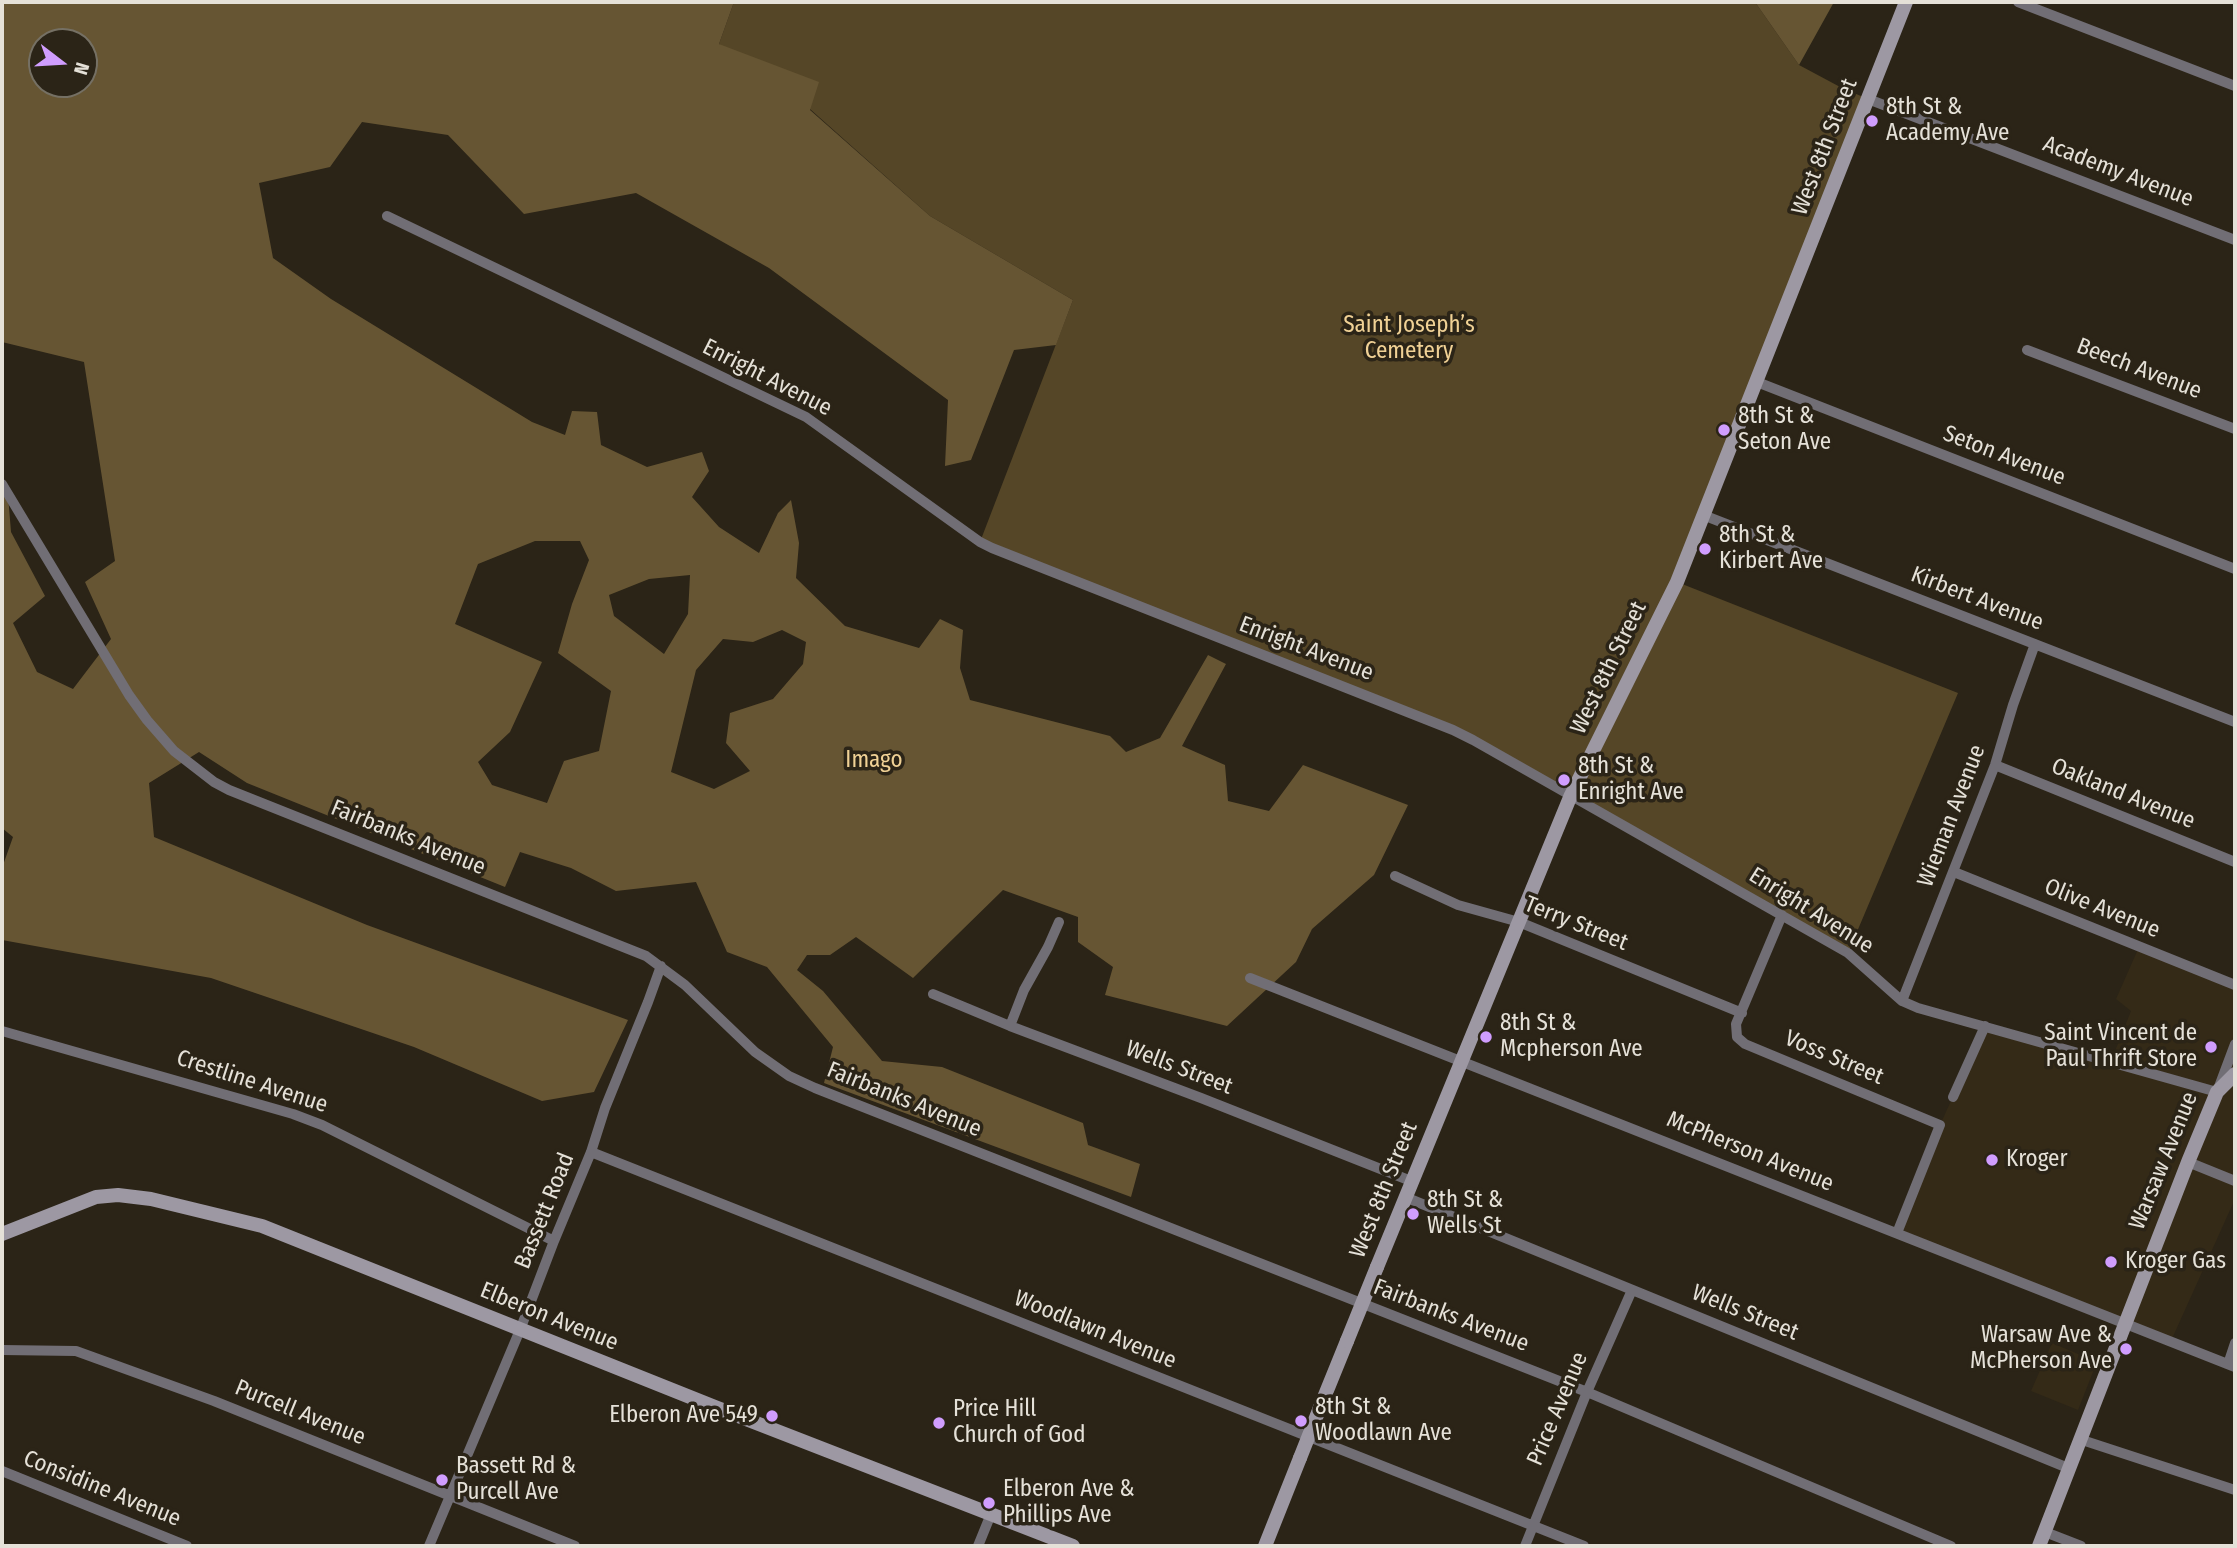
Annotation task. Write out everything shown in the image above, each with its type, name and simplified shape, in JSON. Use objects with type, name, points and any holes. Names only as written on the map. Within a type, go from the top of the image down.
[{"type":"street","name":"West 8th Street","points":[[1265,1546],[1411,1181],[1571,795],[1677,582],[1906,2]]},
{"type":"street","points":[[2018,2],[2235,86]]},
{"type":"street","name":"Academy Avenue","points":[[1868,99],[2235,240]]},
{"type":"street","name":"Enright Avenue","points":[[387,216],[806,418],[992,548],[1453,730],[1848,953],[1902,1001],[1918,1008],[2217,1092]]},
{"type":"street","name":"Beech Avenue","points":[[2027,350],[2235,429]]},
{"type":"street","name":"Seton Avenue","points":[[1757,382],[2235,569]]},
{"type":"street","name":"Fairbanks Avenue","points":[[2,484],[129,695],[161,738],[199,772],[229,790],[627,947],[661,966],[755,1052],[789,1076],[815,1088],[1587,1392],[1951,1546]]},
{"type":"street","name":"Kirbert Avenue","points":[[1703,514],[2235,722]]},
{"type":"street","name":"Wieman Avenue","points":[[1902,1001],[1996,765],[2013,705],[2035,644]]},
{"type":"street","name":"Oakland Avenue","points":[[1996,765],[2235,862]]},
{"type":"street","name":"Olive Avenue","points":[[1954,873],[2235,985]]},
{"type":"street","name":"Terry Street","points":[[1395,876],[1458,905],[1519,922],[1742,1013]]},
{"type":"street","points":[[1742,1013],[1782,915]]},
{"type":"street","points":[[1010,1027],[1024,990],[1059,922]]},
{"type":"street","name":"Bassett Road","points":[[429,1546],[520,1330],[661,966]]},
{"type":"street","name":"McPherson Avenue","points":[[1250,978],[2232,1365]]},
{"type":"street","name":"Wells Street","points":[[933,994],[1010,1027],[1411,1181]]},
{"type":"street","name":"Voss Street","points":[[1742,1013],[1736,1024],[1736,1032],[1737,1037],[1745,1044],[1940,1125],[1897,1233]]},
{"type":"street","points":[[1953,1097],[1985,1026]]},
{"type":"street","name":"Crestline Avenue","points":[[2,1031],[313,1121],[554,1241]]},
{"type":"street","points":[[2217,1092],[2235,1044]]},
{"type":"street","name":"Warsaw Avenue","points":[[2042,1539],[2124,1323],[2217,1092],[2235,1074]]},
{"type":"street","name":"Woodlawn Avenue","points":[[591,1152],[1584,1546]]},
{"type":"street","points":[[2188,1162],[2235,1181]]},
{"type":"street","name":"Elberon Avenue","points":[[2,1234],[96,1198],[118,1195],[143,1197],[282,1233],[520,1330],[1073,1546]]},
{"type":"street","name":"Wells Street","points":[[1405,1197],[2068,1468]]},
{"type":"street","name":"Price Avenue","points":[[1525,1546],[1587,1392],[1632,1290]]},
{"type":"street","points":[[2232,1365],[2235,1343]]},
{"type":"street","name":"Purcell Avenue","points":[[2,1350],[76,1350],[214,1401],[575,1546]]},
{"type":"street","points":[[2079,1439],[2235,1490]]},
{"type":"street","name":"Considine Avenue","points":[[2,1471],[187,1546]]},
{"type":"street","points":[[978,1546],[991,1514]]},
{"type":"street","points":[[2042,1539],[2081,1546]]},
{"type":"shaded area","points":[[2139,947],[2235,985],[2235,1199],[2171,1341],[1897,1233],[1940,1125],[1985,1026],[2111,1061],[2131,1011],[2116,999]]},
{"type":"shaded area","points":[[2052,1343],[2097,1362],[2078,1410],[2031,1391]]},
{"type":"green space","name":"Imago","points":[[2,2],[734,2],[719,44],[819,82],[810,110],[930,216],[1073,300],[1056,345],[1014,350],[971,460],[945,466],[948,400],[769,268],[636,193],[524,214],[448,135],[362,122],[330,167],[259,183],[273,258],[331,299],[532,422],[565,435],[572,411],[597,412],[601,445],[647,467],[702,452],[709,471],[692,497],[719,527],[759,553],[778,513],[791,500],[799,543],[796,578],[845,626],[919,648],[940,619],[963,630],[960,668],[970,700],[1110,736],[1126,752],[1160,738],[1208,655],[1226,664],[1182,746],[1225,765],[1228,801],[1269,811],[1303,765],[1408,805],[1374,875],[1312,929],[1296,962],[1227,1026],[1105,995],[1113,967],[1078,942],[1078,917],[1003,890],[913,978],[856,937],[830,955],[807,955],[797,970],[823,991],[882,1061],[942,1067],[1083,1123],[1088,1145],[1140,1164],[1131,1197],[824,1083],[833,1047],[767,967],[727,952],[696,882],[616,891],[571,868],[520,852],[505,887],[247,783],[199,752],[149,783],[154,837],[367,925],[628,1020],[594,1092],[542,1101],[414,1047],[211,978],[2,940],[2,868],[13,837],[2,828],[2,484],[8,495],[11,532],[45,596],[13,623],[37,672],[73,689],[111,639],[85,582],[115,561],[84,362],[2,342]],"holes":[[[535,541],[580,541],[589,560],[572,604],[558,653],[611,691],[599,751],[564,761],[547,803],[492,785],[478,762],[510,732],[542,662],[455,624],[478,564]],[[690,575],[688,614],[664,654],[614,616],[609,595],[649,579]],[[782,630],[806,642],[803,664],[773,699],[730,713],[726,743],[750,771],[714,789],[671,772],[696,670],[723,639],[753,642]]]},
{"type":"green space","name":"Saint Joseph’s Cemetery","points":[[734,2],[1755,2],[1799,65],[1868,99],[1677,582],[1958,693],[1848,953],[1473,740],[980,542],[1073,300],[930,216],[810,109],[719,44]]},
{"type":"green space","points":[[1755,2],[1834,2],[1799,65]]},
{"type":"place","name":"8th St & Academy Ave","points":[[1872,121]]},
{"type":"place","name":"8th St & Seton Ave","points":[[1724,430]]},
{"type":"place","name":"8th St & Kirbert Ave","points":[[1705,549]]},
{"type":"place","name":"8th St & Enright Ave","points":[[1564,780]]},
{"type":"place","name":"8th St & Mcpherson Ave","points":[[1486,1037]]},
{"type":"place","name":"Saint Vincent de Paul Thrift Store","points":[[2211,1047]]},
{"type":"place","name":"Kroger","points":[[1992,1160]]},
{"type":"place","name":"8th St & Wells St","points":[[1413,1214]]},
{"type":"place","name":"Kroger Gas","points":[[2111,1262]]},
{"type":"place","name":"Warsaw Ave & McPherson Ave","points":[[2126,1349]]},
{"type":"place","name":"Elberon Ave 549","points":[[772,1416]]},
{"type":"place","name":"8th St & Woodlawn Ave","points":[[1301,1421]]},
{"type":"place","name":"Price Hill Church of God","points":[[939,1423]]},
{"type":"place","name":"Bassett Rd & Purcell Ave","points":[[442,1480]]},
{"type":"place","name":"Elberon Ave & Phillips Ave","points":[[989,1503]]}]
